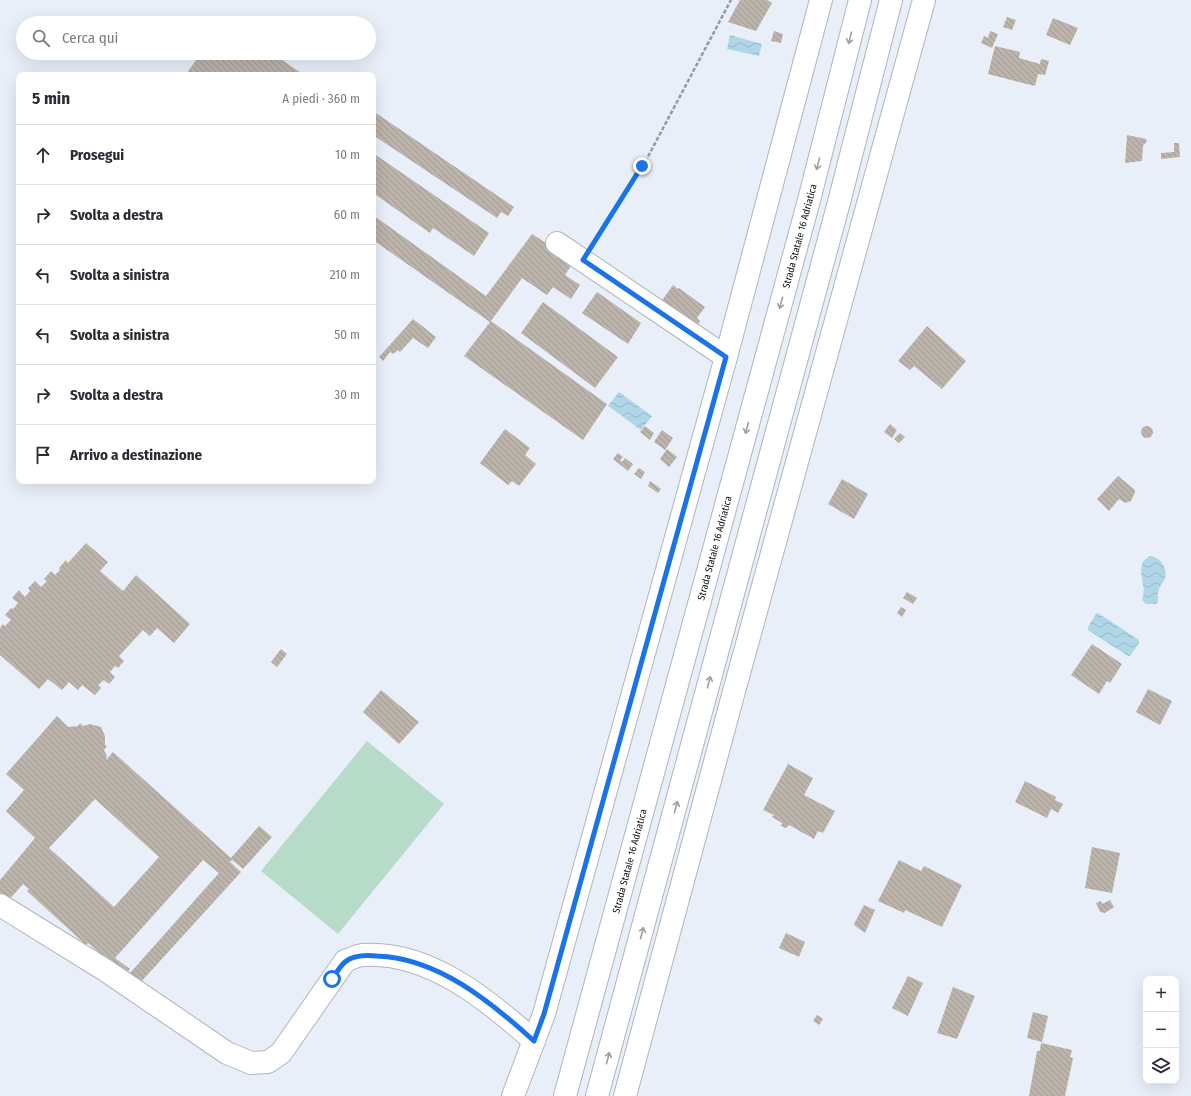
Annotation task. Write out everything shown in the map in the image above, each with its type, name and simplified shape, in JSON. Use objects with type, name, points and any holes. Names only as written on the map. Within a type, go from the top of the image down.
[{"type":"main road","points":[[513,1096],[544,1014],[726,357],[821,0]]},
{"type":"main road","name":"Strada Statale 16 Adriatica","points":[[565,1096],[808,204],[860,0]]},
{"type":"main road","points":[[597,1096],[836,214],[891,0]]},
{"type":"main road","points":[[625,1096],[733,695],[924,0]]},
{"type":"main road","points":[[557,242],[726,357]]},
{"type":"main road","points":[[0,905],[105,970],[228,1053],[251,1063],[268,1062],[281,1053],[345,962],[361,955],[407,959],[435,969],[474,992],[514,1023],[534,1041]]},
{"type":"path","points":[[583,260],[642,166],[731,0]]},
{"type":"green space","points":[[367,741],[444,804],[338,934],[261,871]]},
{"type":"water","points":[[730,35],[762,44],[759,56],[727,49]]},
{"type":"water","points":[[619,392],[652,416],[641,430],[608,406]]},
{"type":"water","points":[[1150,556],[1157,558],[1160,561],[1166,574],[1158,591],[1158,602],[1156,604],[1146,604],[1142,600],[1144,590],[1141,570],[1144,560]]},
{"type":"water","points":[[1098,613],[1139,640],[1139,643],[1130,656],[1088,630],[1088,627]]},
{"type":"building","points":[[740,0],[767,0],[772,3],[756,31],[728,22]]},
{"type":"building","points":[[1007,17],[1016,20],[1012,30],[1003,27]]},
{"type":"building","points":[[1053,18],[1078,28],[1070,45],[1046,35]]},
{"type":"building","points":[[774,31],[783,34],[781,43],[771,41]]},
{"type":"building","points":[[990,31],[998,34],[992,48],[981,43],[984,36],[988,38]]},
{"type":"building","points":[[995,46],[1020,52],[1019,58],[1040,64],[1041,59],[1049,61],[1045,75],[1038,74],[1035,86],[988,74]]},
{"type":"building","points":[[196,60],[282,60],[300,72],[188,72]]},
{"type":"building","points":[[376,113],[514,207],[508,216],[501,212],[497,218],[376,137]]},
{"type":"building","points":[[1127,135],[1146,139],[1147,141],[1143,146],[1142,161],[1125,163]]},
{"type":"building","points":[[1174,143],[1179,143],[1180,157],[1161,159],[1161,153],[1174,152]]},
{"type":"building","points":[[376,155],[489,233],[474,256],[433,228],[430,233],[376,195]]},
{"type":"building","points":[[376,217],[486,296],[532,234],[574,261],[565,275],[580,285],[571,299],[553,287],[547,295],[522,278],[491,321],[607,404],[583,440],[464,356],[490,322],[376,242]]},
{"type":"building","points":[[673,285],[705,307],[697,318],[700,321],[694,331],[658,306]]},
{"type":"building","points":[[597,292],[641,323],[628,344],[582,313]]},
{"type":"building","points":[[543,302],[618,357],[595,388],[521,333]]},
{"type":"building","points":[[413,319],[436,337],[428,348],[413,338],[400,352],[398,350],[393,354],[390,352],[383,361],[379,357]]},
{"type":"building","points":[[927,326],[966,361],[942,389],[914,366],[910,370],[898,361]]},
{"type":"building","points":[[890,424],[897,430],[892,438],[884,432]]},
{"type":"building","points":[[645,426],[654,433],[650,440],[640,432]]},
{"type":"building","points":[[1145,426],[1149,426],[1153,432],[1149,438],[1145,438],[1141,434],[1141,430]]},
{"type":"building","points":[[505,429],[530,448],[525,455],[536,464],[519,486],[512,481],[508,485],[480,463]]},
{"type":"building","points":[[662,430],[673,438],[665,450],[654,442]]},
{"type":"building","points":[[900,433],[905,437],[899,443],[894,439]]},
{"type":"building","points":[[667,449],[677,457],[669,467],[660,459]]},
{"type":"building","points":[[618,453],[623,457],[620,460],[622,462],[625,458],[633,464],[628,471],[613,459]]},
{"type":"building","points":[[639,468],[645,472],[641,479],[634,474]]},
{"type":"building","points":[[1118,476],[1135,490],[1135,492],[1131,501],[1125,503],[1119,499],[1109,511],[1097,499]]},
{"type":"building","points":[[842,479],[868,494],[854,519],[828,504]]},
{"type":"building","points":[[650,481],[661,489],[658,493],[648,486]]},
{"type":"building","points":[[86,543],[108,562],[100,571],[123,591],[136,575],[190,624],[174,643],[157,628],[150,636],[143,630],[119,656],[124,661],[118,668],[115,666],[110,672],[115,677],[109,684],[104,680],[98,685],[101,688],[95,695],[82,685],[78,690],[69,682],[62,690],[48,679],[39,689],[0,655],[0,628],[3,624],[5,626],[11,620],[5,615],[18,603],[12,598],[19,590],[25,597],[30,591],[28,588],[35,581],[41,587],[47,581],[44,579],[51,571],[55,575],[66,560],[68,563]]},
{"type":"building","points":[[907,592],[917,598],[913,604],[903,598]]},
{"type":"building","points":[[901,607],[906,610],[902,617],[897,613]]},
{"type":"building","points":[[1092,644],[1122,664],[1110,683],[1107,681],[1099,694],[1071,675]]},
{"type":"building","points":[[281,649],[287,654],[277,667],[271,662]]},
{"type":"building","points":[[1148,689],[1172,701],[1160,725],[1136,712]]},
{"type":"building","points":[[381,690],[419,722],[399,744],[363,712]]},
{"type":"building","points":[[57,716],[68,727],[78,726],[80,723],[83,726],[90,724],[101,727],[105,736],[105,745],[107,746],[104,750],[107,756],[106,760],[113,752],[231,858],[259,826],[272,837],[243,869],[232,860],[230,862],[241,872],[140,983],[130,973],[219,873],[203,860],[115,958],[130,969],[125,974],[88,943],[86,945],[27,891],[29,889],[23,884],[8,901],[0,895],[0,880],[35,838],[6,811],[24,790],[6,774]],"holes":[[[95,799],[159,857],[114,907],[49,848]]]},
{"type":"building","points":[[788,764],[813,778],[804,795],[835,811],[823,833],[818,831],[814,839],[789,825],[786,828],[781,826],[782,823],[772,817],[774,815],[763,810]]},
{"type":"building","points":[[1025,781],[1056,797],[1055,800],[1063,804],[1058,813],[1051,809],[1047,818],[1015,802]]},
{"type":"building","points":[[1092,847],[1120,853],[1112,893],[1085,888]]},
{"type":"building","points":[[899,860],[921,871],[924,866],[962,885],[942,927],[905,910],[904,913],[878,901]]},
{"type":"building","points":[[1110,900],[1114,907],[1105,913],[1100,912],[1096,903],[1101,901],[1102,904]]},
{"type":"building","points":[[864,905],[875,910],[865,933],[854,925]]},
{"type":"building","points":[[786,933],[805,942],[799,957],[779,948]]},
{"type":"building","points":[[908,976],[923,983],[908,1016],[892,1008]]},
{"type":"building","points":[[953,987],[975,996],[957,1039],[937,1033]]},
{"type":"building","points":[[1033,1012],[1048,1016],[1042,1042],[1027,1038]]},
{"type":"building","points":[[817,1015],[823,1019],[819,1025],[813,1021]]},
{"type":"building","points":[[1041,1043],[1072,1050],[1070,1057],[1073,1058],[1065,1096],[1029,1096],[1037,1051],[1040,1051]]},
{"type":"route","points":[[332,979],[345,962],[361,955],[407,959],[435,969],[474,992],[514,1023],[534,1041],[544,1014],[726,357],[583,260],[642,166]]}]
